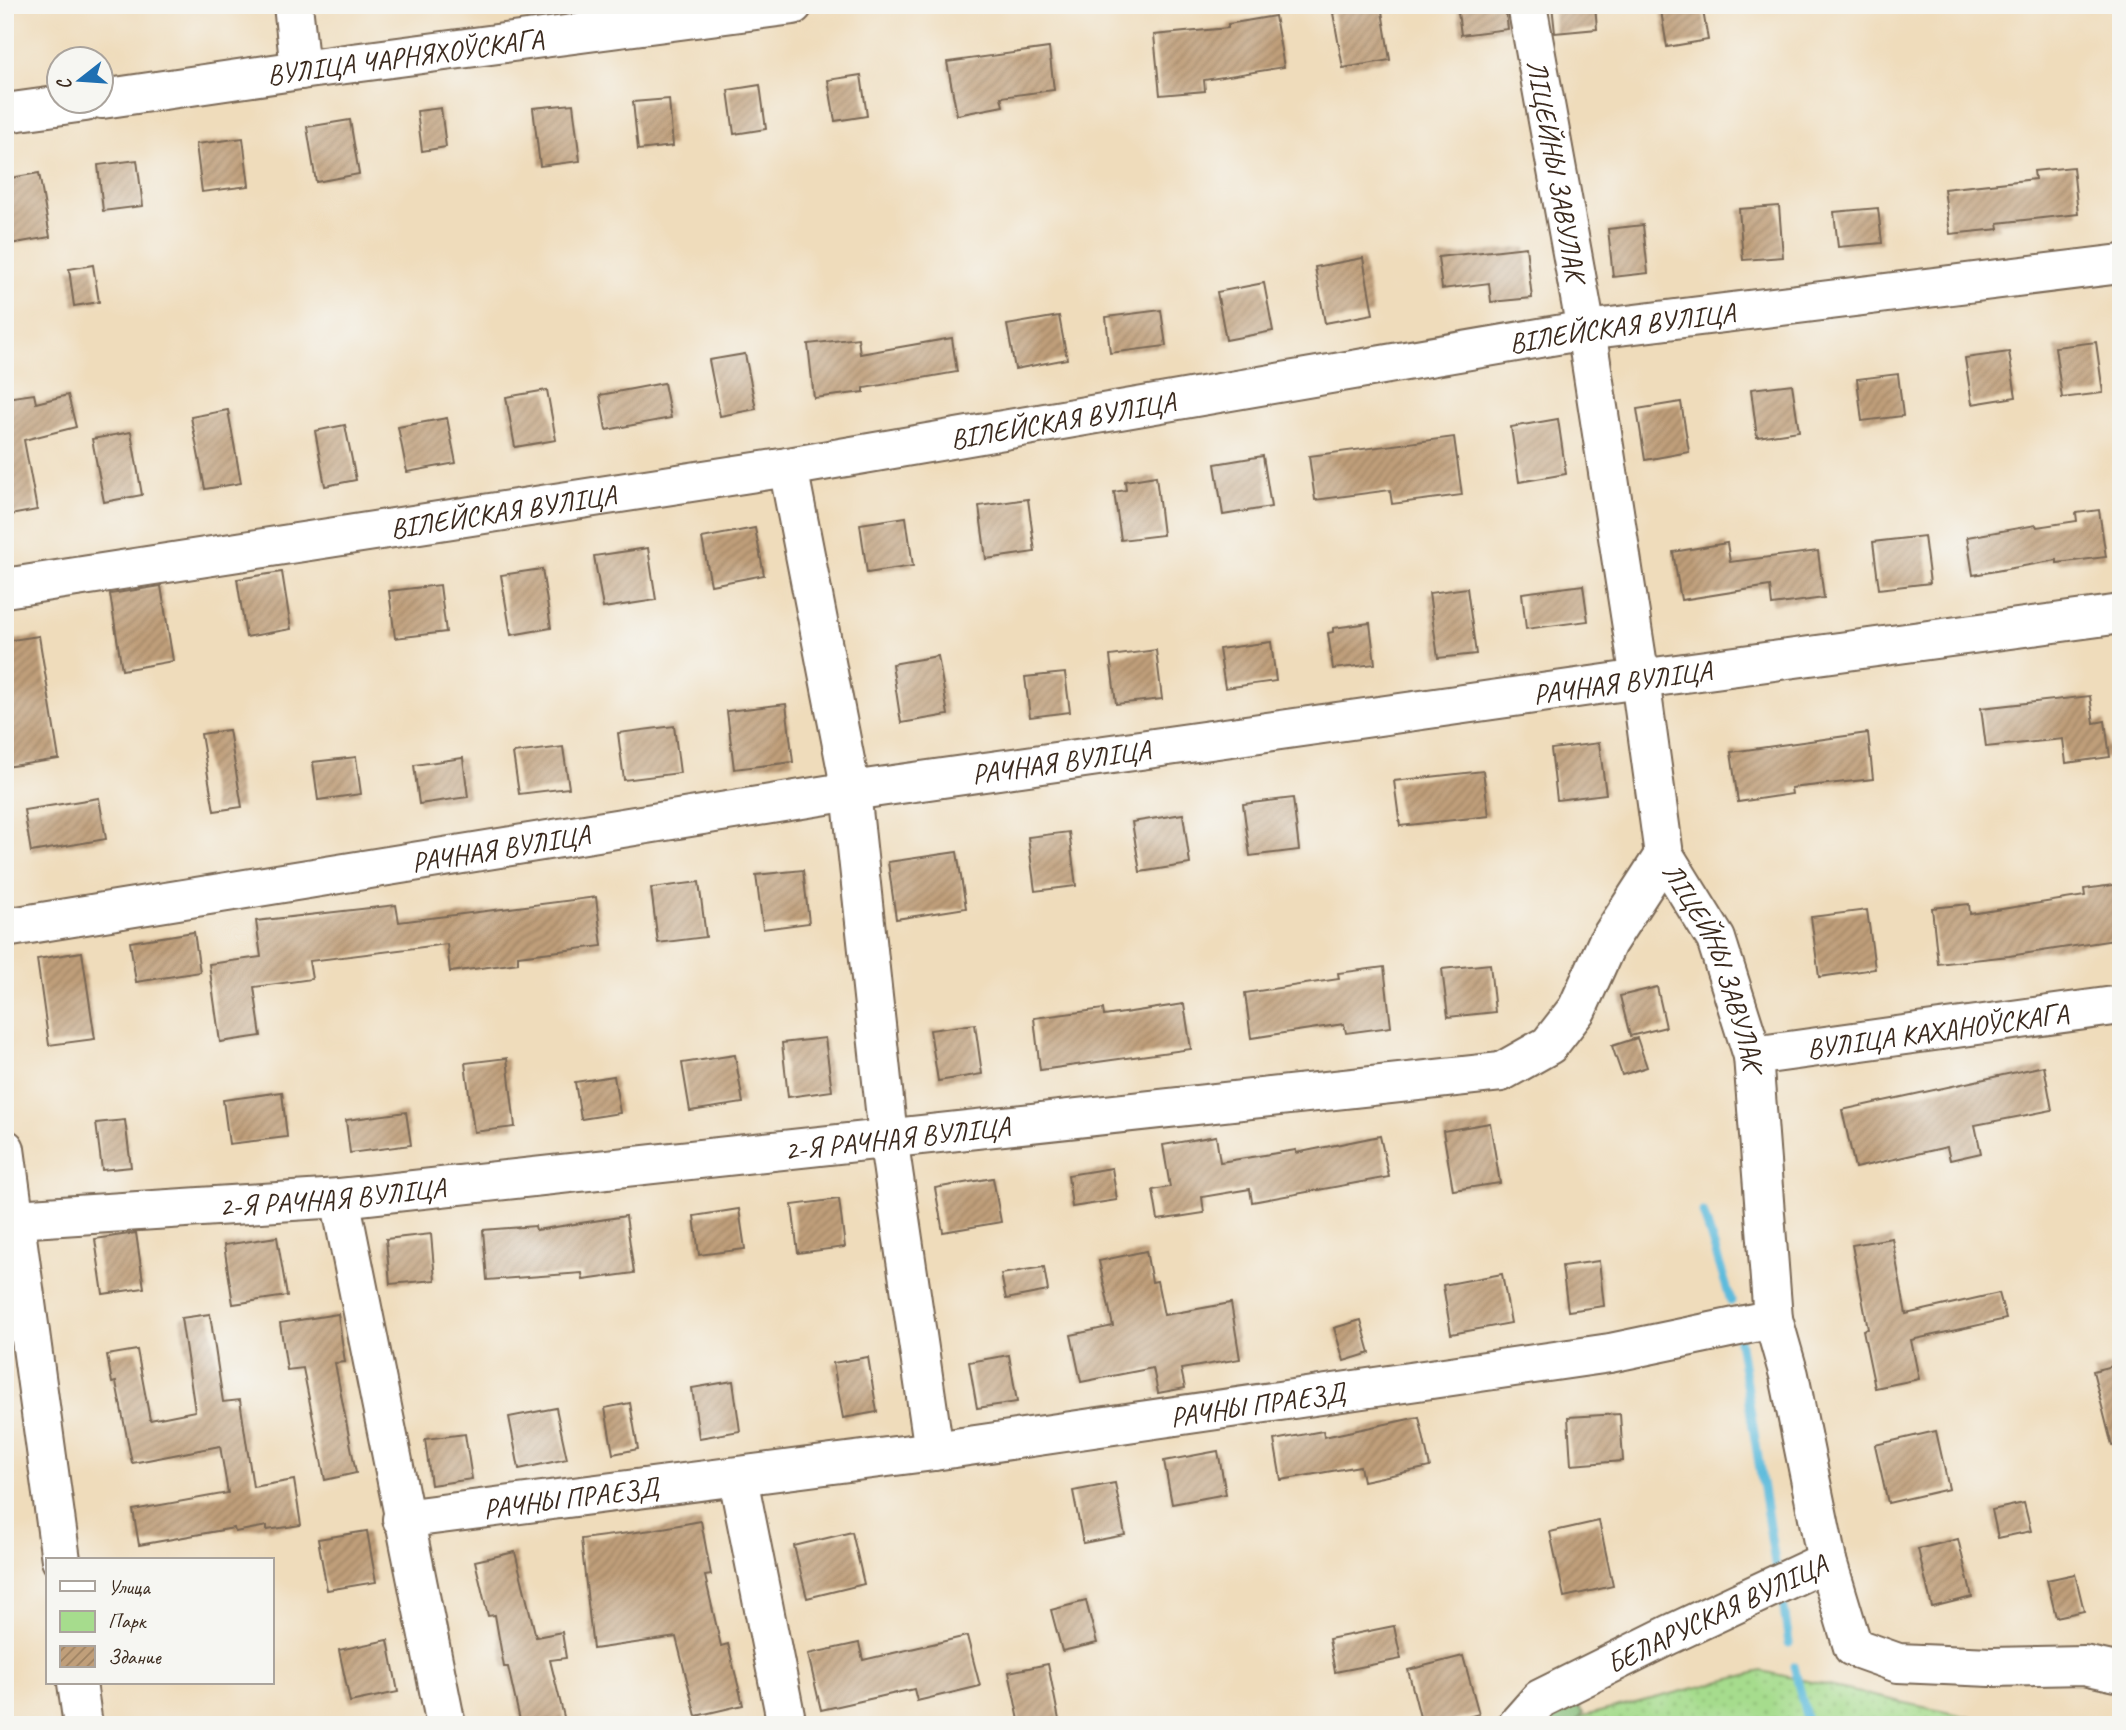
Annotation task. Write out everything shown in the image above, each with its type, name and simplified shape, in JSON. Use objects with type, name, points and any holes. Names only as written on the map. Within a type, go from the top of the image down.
[{"type":"street","points":[[293,5],[300,70]]},
{"type":"street","name":"ВУЛІЦА ЧАРНЯХОЎСКАГА","points":[[116,97],[793,5]]},
{"type":"street","name":"ЛІЦЕЙНЫ ЗАВУЛАК","points":[[1527,5],[1586,330],[1640,679],[1664,855],[1716,939],[1753,1056],[1773,1319],[1789,1375],[1827,1561]]},
{"type":"street","points":[[5,113],[46,107]]},
{"type":"street","name":"ВІЛЕЙСКАЯ ВУЛІЦА","points":[[5,588],[788,467],[1586,330],[2121,264]]},
{"type":"street","points":[[788,467],[850,791],[888,1137],[934,1451]]},
{"type":"street","name":"РАЧНАЯ ВУЛІЦА","points":[[5,928],[850,791],[2121,614]]},
{"type":"street","name":"2-Я РАЧНАЯ ВУЛІЦА","points":[[15,1219],[340,1198],[1502,1072],[1549,1045],[1577,1009],[1607,943],[1664,855]]},
{"type":"street","name":"ВУЛІЦА КАХАНОЎСКАГА","points":[[1753,1056],[2121,1005]]},
{"type":"street","points":[[5,1149],[61,1558]]},
{"type":"street","points":[[340,1198],[402,1519],[446,1725]]},
{"type":"street","name":"РАЧНЫ ПРАЕЗД","points":[[402,1519],[738,1478],[1610,1353],[1773,1319]]},
{"type":"street","points":[[738,1478],[787,1725]]},
{"type":"street","name":"БЕЛАРУСКАЯ ВУЛІЦА","points":[[1517,1725],[1540,1699],[1827,1561],[1853,1647],[1898,1663],[1991,1667],[2084,1665],[2121,1673]]},
{"type":"street","points":[[77,1684],[83,1725]]},
{"type":"green space","points":[[1762,1671],[2004,1725],[1563,1725],[1568,1720]]},
{"type":"green space","points":[[1567,1695],[1583,1713],[1575,1725],[1542,1725]]},
{"type":"building","points":[[1381,5],[1390,60],[1343,68],[1333,13]]},
{"type":"building","points":[[1457,5],[1505,5],[1508,29],[1461,35]]},
{"type":"building","points":[[1552,5],[1595,5],[1597,29],[1555,33]]},
{"type":"building","points":[[1660,5],[1702,5],[1708,40],[1667,47]]},
{"type":"building","points":[[1275,16],[1284,67],[1204,80],[1205,91],[1160,95],[1154,35],[1228,28],[1228,24]]},
{"type":"building","points":[[1049,48],[1054,90],[1001,97],[1003,106],[957,115],[947,62]]},
{"type":"building","points":[[861,75],[867,116],[835,121],[828,80]]},
{"type":"building","points":[[760,85],[766,129],[734,134],[728,90]]},
{"type":"building","points":[[669,99],[673,146],[638,150],[633,102]]},
{"type":"building","points":[[573,104],[580,161],[540,166],[533,108]]},
{"type":"building","points":[[441,108],[446,147],[422,151],[417,111]]},
{"type":"building","points":[[350,120],[359,174],[316,182],[307,127]]},
{"type":"building","points":[[243,138],[249,186],[202,192],[196,144]]},
{"type":"building","points":[[137,160],[143,206],[103,211],[98,165]]},
{"type":"building","points":[[2073,167],[2078,214],[1998,223],[1999,229],[1950,234],[1944,189],[2035,179],[2034,171]]},
{"type":"building","points":[[39,173],[50,237],[10,244],[5,218],[5,179]]},
{"type":"building","points":[[1779,206],[1783,257],[1743,260],[1739,209]]},
{"type":"building","points":[[1878,208],[1882,243],[1838,247],[1834,212]]},
{"type":"building","points":[[1643,225],[1648,273],[1613,277],[1608,229]]},
{"type":"building","points":[[1526,247],[1532,298],[1491,302],[1489,283],[1442,289],[1438,257]]},
{"type":"building","points":[[1363,258],[1373,314],[1325,323],[1315,267]]},
{"type":"building","points":[[93,265],[99,302],[74,306],[69,269]]},
{"type":"building","points":[[1264,283],[1273,331],[1226,340],[1217,292]]},
{"type":"building","points":[[1161,310],[1166,346],[1110,353],[1106,317]]},
{"type":"building","points":[[1059,316],[1067,359],[1015,369],[1007,325]]},
{"type":"building","points":[[858,338],[860,354],[952,338],[957,372],[864,388],[864,392],[814,398],[808,344]]},
{"type":"building","points":[[2096,342],[2103,393],[2062,398],[2055,347]]},
{"type":"building","points":[[2009,352],[2016,397],[1972,404],[1965,358]]},
{"type":"building","points":[[745,354],[756,409],[720,416],[709,360]]},
{"type":"building","points":[[1898,374],[1903,416],[1862,421],[1857,379]]},
{"type":"building","points":[[664,383],[671,418],[606,430],[600,395]]},
{"type":"building","points":[[1792,384],[1799,431],[1757,437],[1751,389]]},
{"type":"building","points":[[547,390],[556,440],[515,447],[506,397]]},
{"type":"building","points":[[34,394],[36,403],[68,395],[76,427],[24,440],[37,510],[5,516],[5,398]]},
{"type":"building","points":[[1681,402],[1689,452],[1645,460],[1637,409]]},
{"type":"building","points":[[228,410],[241,483],[205,489],[191,417]]},
{"type":"building","points":[[447,418],[456,463],[407,472],[398,427]]},
{"type":"building","points":[[1558,419],[1566,474],[1519,482],[1511,427]]},
{"type":"building","points":[[345,425],[356,480],[325,486],[315,431]]},
{"type":"building","points":[[131,432],[142,495],[104,502],[92,439]]},
{"type":"building","points":[[1454,437],[1462,495],[1392,504],[1390,490],[1315,500],[1309,456]]},
{"type":"building","points":[[1263,456],[1271,507],[1223,515],[1215,464]]},
{"type":"building","points":[[1156,476],[1163,535],[1121,540],[1114,492],[1126,490],[1125,481]]},
{"type":"building","points":[[1028,499],[1035,552],[986,559],[979,506]]},
{"type":"building","points":[[2099,510],[2106,557],[2057,563],[2057,560],[1973,575],[1967,537],[2077,521],[2076,513]]},
{"type":"building","points":[[906,517],[913,566],[867,573],[860,524]]},
{"type":"building","points":[[755,528],[764,575],[711,585],[702,538]]},
{"type":"building","points":[[1924,536],[1930,583],[1879,589],[1873,542]]},
{"type":"building","points":[[1727,543],[1730,562],[1818,551],[1824,598],[1772,605],[1770,586],[1681,600],[1673,552]]},
{"type":"building","points":[[648,548],[656,600],[603,608],[594,556]]},
{"type":"building","points":[[542,569],[551,628],[511,635],[501,575]]},
{"type":"building","points":[[282,572],[291,629],[246,637],[237,579]]},
{"type":"building","points":[[440,585],[446,632],[395,638],[389,591]]},
{"type":"building","points":[[1583,585],[1588,621],[1526,629],[1522,593]]},
{"type":"building","points":[[161,586],[173,661],[122,670],[110,594]]},
{"type":"building","points":[[1467,588],[1476,654],[1438,658],[1429,593]]},
{"type":"building","points":[[1370,623],[1375,664],[1333,669],[1328,633],[1333,632],[1333,628]]},
{"type":"building","points":[[39,636],[59,759],[5,767],[5,641]]},
{"type":"building","points":[[1271,642],[1276,681],[1225,688],[1219,649]]},
{"type":"building","points":[[1156,650],[1162,699],[1116,704],[1110,656]]},
{"type":"building","points":[[938,656],[948,715],[901,723],[892,664]]},
{"type":"building","points":[[1065,673],[1070,712],[1030,717],[1025,677]]},
{"type":"building","points":[[2090,696],[2094,723],[2105,721],[2110,757],[2066,763],[2063,739],[1986,747],[1981,708]]},
{"type":"building","points":[[786,704],[793,762],[734,769],[727,711]]},
{"type":"building","points":[[674,726],[680,773],[624,780],[618,733]]},
{"type":"building","points":[[229,730],[242,807],[214,811],[201,734]]},
{"type":"building","points":[[1868,733],[1873,779],[1791,788],[1792,794],[1738,802],[1731,752]]},
{"type":"building","points":[[1599,743],[1606,794],[1557,800],[1551,749]]},
{"type":"building","points":[[563,747],[569,788],[519,794],[513,753]]},
{"type":"building","points":[[356,757],[361,794],[318,800],[313,762]]},
{"type":"building","points":[[463,758],[468,797],[419,804],[414,765]]},
{"type":"building","points":[[1483,771],[1489,816],[1400,826],[1394,781]]},
{"type":"building","points":[[99,798],[106,839],[31,852],[24,810]]},
{"type":"building","points":[[1293,798],[1299,850],[1250,856],[1243,804]]},
{"type":"building","points":[[1183,814],[1190,864],[1140,872],[1132,822]]},
{"type":"building","points":[[1069,832],[1076,886],[1035,891],[1028,837]]},
{"type":"building","points":[[957,852],[966,908],[896,919],[888,862]]},
{"type":"building","points":[[803,870],[809,923],[763,929],[756,875]]},
{"type":"building","points":[[699,882],[706,937],[658,943],[651,888]]},
{"type":"building","points":[[2121,884],[2121,939],[1938,964],[1932,908],[1969,904],[1970,914],[2085,896],[2084,889]]},
{"type":"building","points":[[596,897],[602,946],[518,956],[518,963],[450,972],[447,944],[309,961],[312,979],[254,987],[261,1036],[220,1042],[209,964],[261,957],[256,921],[396,905],[399,922]]},
{"type":"building","points":[[1867,910],[1875,969],[1819,977],[1811,917]]},
{"type":"building","points":[[194,932],[200,972],[136,982],[130,942]]},
{"type":"building","points":[[82,952],[95,1039],[49,1045],[37,959]]},
{"type":"building","points":[[1490,964],[1495,1012],[1448,1017],[1442,969]]},
{"type":"building","points":[[1384,967],[1391,1027],[1346,1033],[1344,1024],[1251,1038],[1245,993],[1339,979],[1338,973]]},
{"type":"building","points":[[1657,987],[1666,1027],[1630,1036],[1620,996]]},
{"type":"building","points":[[1184,1004],[1191,1049],[1040,1070],[1034,1018],[1103,1009],[1104,1016]]},
{"type":"building","points":[[975,1024],[982,1074],[938,1081],[930,1030]]},
{"type":"building","points":[[825,1038],[832,1091],[788,1097],[782,1043]]},
{"type":"building","points":[[1637,1038],[1647,1067],[1622,1075],[1612,1046]]},
{"type":"building","points":[[735,1055],[743,1103],[690,1111],[682,1063]]},
{"type":"building","points":[[507,1058],[515,1127],[474,1132],[465,1063]]},
{"type":"building","points":[[2044,1066],[2052,1110],[1975,1125],[1981,1153],[1950,1160],[1947,1147],[1855,1168],[1842,1110]]},
{"type":"building","points":[[614,1076],[620,1113],[581,1119],[575,1082]]},
{"type":"building","points":[[282,1092],[287,1137],[229,1144],[223,1100]]},
{"type":"building","points":[[406,1112],[411,1145],[350,1153],[346,1120]]},
{"type":"building","points":[[125,1120],[131,1167],[102,1170],[96,1123]]},
{"type":"building","points":[[1490,1123],[1500,1183],[1453,1190],[1443,1131]]},
{"type":"building","points":[[1216,1136],[1220,1162],[1296,1150],[1296,1153],[1380,1136],[1389,1177],[1252,1202],[1250,1189],[1202,1197],[1204,1213],[1158,1220],[1153,1190],[1170,1187],[1163,1145]]},
{"type":"building","points":[[1112,1168],[1117,1200],[1072,1207],[1068,1175]]},
{"type":"building","points":[[993,1178],[1001,1222],[943,1232],[935,1188]]},
{"type":"building","points":[[839,1199],[845,1247],[798,1253],[792,1205]]},
{"type":"building","points":[[739,1209],[745,1249],[699,1255],[694,1216]]},
{"type":"building","points":[[626,1216],[634,1273],[583,1280],[582,1273],[487,1280],[483,1230],[535,1226],[536,1230]]},
{"type":"building","points":[[136,1233],[144,1288],[103,1294],[95,1239]]},
{"type":"building","points":[[431,1234],[435,1280],[390,1284],[386,1239]]},
{"type":"building","points":[[277,1237],[287,1296],[233,1304],[224,1245]]},
{"type":"building","points":[[1892,1238],[1906,1314],[1999,1293],[2006,1319],[1911,1340],[1919,1379],[1875,1388],[1863,1330],[1868,1329],[1852,1245]]},
{"type":"building","points":[[1146,1251],[1152,1282],[1157,1281],[1164,1315],[1231,1303],[1240,1359],[1181,1369],[1185,1388],[1158,1393],[1153,1368],[1081,1382],[1071,1335],[1113,1326],[1099,1261]]},
{"type":"building","points":[[1599,1261],[1604,1306],[1568,1311],[1562,1266]]},
{"type":"building","points":[[1044,1267],[1048,1291],[1006,1299],[1001,1274]]},
{"type":"building","points":[[1502,1274],[1511,1323],[1451,1334],[1443,1285]]},
{"type":"building","points":[[210,1314],[223,1402],[240,1400],[253,1487],[294,1480],[301,1525],[267,1530],[267,1526],[235,1532],[234,1528],[139,1545],[133,1510],[228,1493],[220,1446],[132,1463],[116,1382],[112,1383],[107,1355],[137,1350],[150,1420],[195,1411],[181,1318]]},
{"type":"building","points":[[338,1314],[345,1362],[335,1363],[356,1473],[325,1480],[303,1368],[287,1370],[280,1323]]},
{"type":"building","points":[[1361,1320],[1370,1353],[1344,1361],[1334,1328]]},
{"type":"building","points":[[1009,1355],[1017,1402],[977,1408],[969,1362]]},
{"type":"building","points":[[868,1357],[877,1412],[843,1418],[833,1363]]},
{"type":"building","points":[[2121,1364],[2121,1445],[2112,1446],[2093,1371]]},
{"type":"building","points":[[733,1381],[740,1431],[699,1438],[692,1388]]},
{"type":"building","points":[[630,1403],[638,1449],[613,1454],[605,1408]]},
{"type":"building","points":[[556,1408],[567,1459],[519,1469],[509,1417]]},
{"type":"building","points":[[1620,1414],[1623,1461],[1571,1465],[1568,1417]]},
{"type":"building","points":[[1419,1417],[1430,1467],[1363,1481],[1360,1466],[1281,1480],[1274,1440],[1323,1431],[1324,1437]]},
{"type":"building","points":[[1936,1431],[1949,1489],[1888,1503],[1875,1445]]},
{"type":"building","points":[[465,1434],[472,1479],[431,1485],[425,1439]]},
{"type":"building","points":[[1218,1451],[1226,1494],[1172,1504],[1164,1461]]},
{"type":"building","points":[[1115,1483],[1125,1535],[1083,1543],[1073,1491]]},
{"type":"building","points":[[2024,1503],[2031,1531],[1998,1538],[1992,1510]]},
{"type":"building","points":[[701,1521],[711,1575],[705,1576],[721,1646],[728,1644],[743,1705],[696,1716],[676,1637],[593,1649],[581,1539]]},
{"type":"building","points":[[1599,1521],[1613,1586],[1564,1597],[1550,1532]]},
{"type":"building","points":[[367,1531],[376,1582],[327,1590],[318,1539]]},
{"type":"building","points":[[852,1532],[864,1584],[807,1598],[794,1546]]},
{"type":"building","points":[[1958,1539],[1972,1597],[1932,1607],[1918,1549]]},
{"type":"building","points":[[515,1552],[536,1637],[562,1632],[566,1658],[550,1660],[566,1725],[521,1725],[508,1667],[504,1667],[495,1615],[488,1616],[475,1561]]},
{"type":"building","points":[[2075,1574],[2084,1611],[2056,1617],[2047,1580]]},
{"type":"building","points":[[1086,1601],[1097,1643],[1062,1651],[1051,1610]]},
{"type":"building","points":[[1394,1626],[1401,1659],[1335,1672],[1329,1639]]},
{"type":"building","points":[[967,1636],[980,1686],[917,1701],[914,1689],[821,1710],[808,1654],[859,1643],[863,1660]]},
{"type":"building","points":[[388,1640],[398,1692],[350,1702],[339,1650]]},
{"type":"building","points":[[1463,1656],[1479,1714],[1439,1725],[1422,1725],[1408,1670]]},
{"type":"building","points":[[1048,1664],[1060,1725],[1020,1725],[1009,1672]]},
{"type":"waterway","points":[[1703,1212],[1731,1301]]},
{"type":"waterway","points":[[1738,1334],[1777,1575]]},
{"type":"waterway","points":[[1782,1595],[1789,1643]]},
{"type":"waterway","points":[[1794,1666],[1808,1725]]}]
